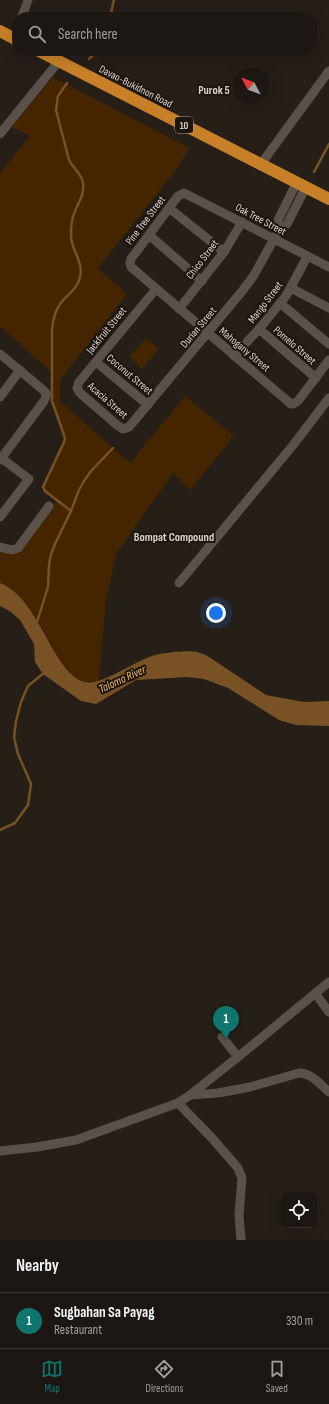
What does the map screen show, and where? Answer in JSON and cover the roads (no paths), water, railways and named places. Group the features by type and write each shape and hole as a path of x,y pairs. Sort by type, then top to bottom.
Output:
{"highway":[{"path":"0,31 12,36"},
{"name":"Davao-Bukidnon Road","path":"49,56 329,199"}],"street":[{"path":"24,12 28,0"},
{"path":"1,130 59,61"},
{"path":"261,164 329,71"},
{"name":"Durian Street","path":"123,429 130,427 208,334 254,275 279,230 287,224 301,185"},
{"name":"Pine Tree Street","path":"130,263 131,259 178,196 182,193"},
{"name":"Oak Tree Street","path":"182,193 186,193 329,267"},
{"path":"169,208 224,252"},
{"name":"Chico Street","path":"179,309 224,252 242,222"},
{"path":"149,235 202,280"},
{"name":"Mango Street","path":"234,356 259,330 280,304 291,288 307,256"},
{"name":"Mahogany Street","path":"130,263 131,268 289,402 293,404 298,401 316,378"},
{"path":"291,288 329,308"},
{"name":"Jackfruit Street","path":"77,388 79,382 156,289"},
{"path":"280,304 329,344"},
{"name":"Pomelo Street","path":"259,330 316,378"},
{"path":"0,354 47,394 46,398 0,458 29,479 0,517"},
{"path":"316,378 329,360"},
{"name":"Coconut Street","path":"96,362 148,405"},
{"path":"0,397 20,370"},
{"name":"Acacia Street","path":"77,388 80,393 117,426 123,429"},
{"path":"179,583 294,444 329,398"},
{"path":"0,548 12,550 18,548 49,506"},
{"path":"0,1150 37,1147 76,1140 178,1103 238,1057 329,982"},
{"path":"315,994 329,1012"},
{"path":"222,1037 238,1057"},
{"path":"190,1095 218,1093 250,1087 299,1073 307,1074 329,1092"},
{"path":"178,1103 212,1138 241,1173 242,1178 239,1215 241,1240"}],"water":[{"name":"Talomo River","path":"0,583 14,591 26,604 64,666 74,676 85,682 92,682 109,677 156,655 193,651 206,655 266,695 304,702 329,701 329,726 296,725 279,720 228,688 204,679 187,677 136,680 96,704 81,701 43,674 35,662 34,644 20,620 11,612 0,606"}],"waterway":[{"path":"111,12 114,0"},
{"path":"89,59 92,56"},
{"path":"67,83 58,96 56,110 69,160 81,177 83,183 83,192 73,216 71,230 73,246 79,261 81,272 77,285 58,307 53,322 52,401 65,438 43,487 45,491 71,511"},
{"path":"314,172 329,144"},
{"path":"37,622 48,587 49,565 55,544 84,481 91,471 113,448"},
{"path":"0,830 15,823 28,805 31,784 18,754 14,737 16,721 21,702 28,686 45,672"}],"place":[{"name":"Sugbahan Sa Payag","path":"226,1039"}],"district":[{"name":"Purok 5","path":"214,90"},
{"name":"Bompat Compound","path":"174,537"}]}
